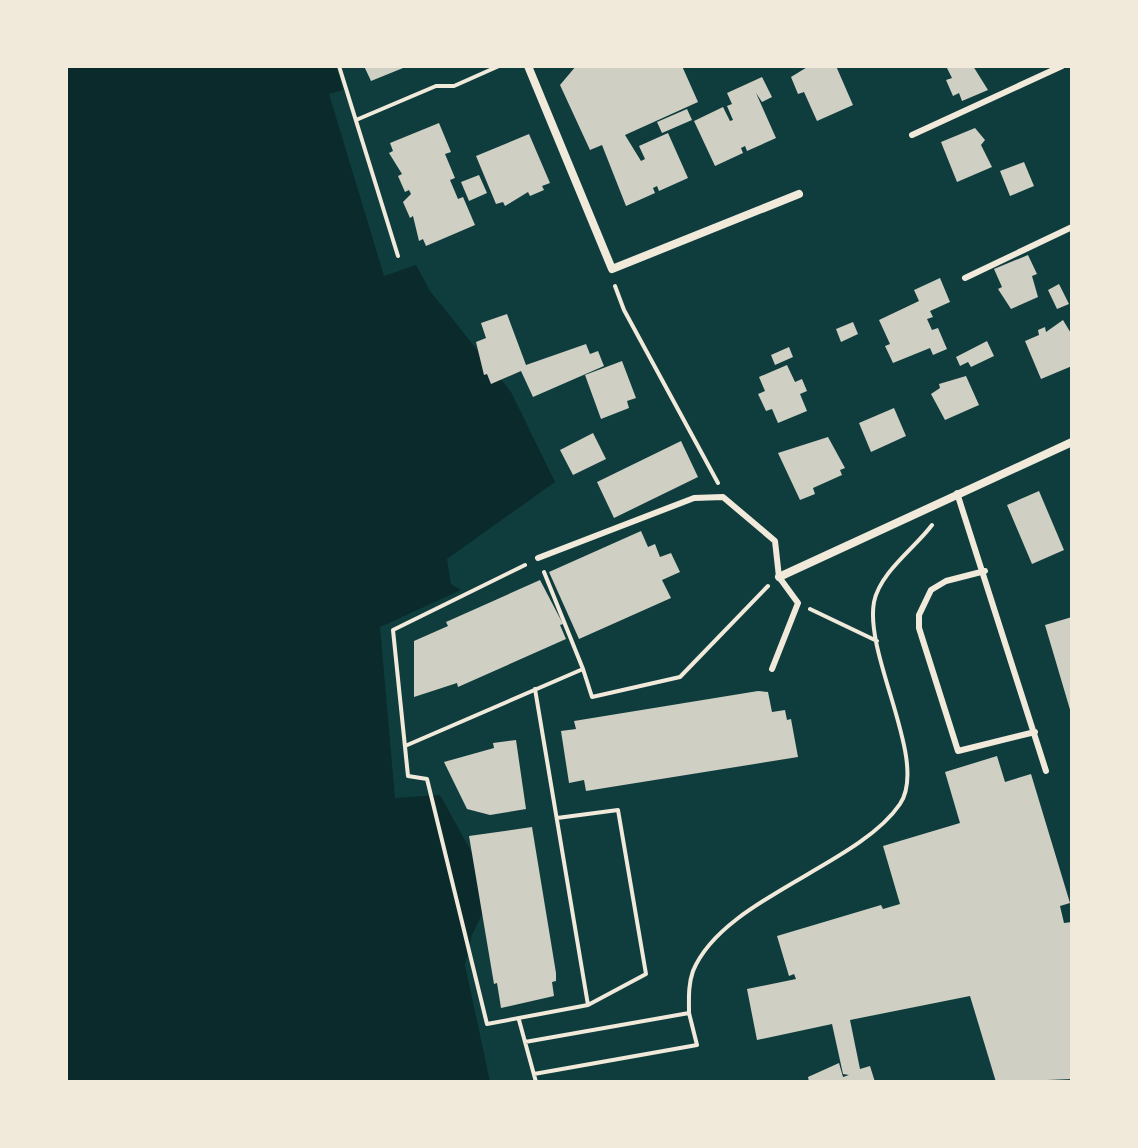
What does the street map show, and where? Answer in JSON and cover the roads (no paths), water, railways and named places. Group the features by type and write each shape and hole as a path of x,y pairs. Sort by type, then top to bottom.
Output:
{"street":[{"path":"528,66 612,269 799,194"},
{"path":"779,577 1072,442"}],"lane":[{"path":"912,135 1062,66"},
{"path":"965,278 1072,227"},
{"path":"957,493 985,571 1046,771"},
{"path":"538,558 694,498 723,497 775,541 779,577 798,603 772,669"},
{"path":"985,571 946,581 931,590 922,602 919,628 958,751 1035,732"}],"water":[{"path":"66,66 336,66 343,90 329,94 384,276 416,265 430,291 511,392 555,482 447,559 451,584 461,590 380,627 395,798 440,795 472,853 489,900 472,935 465,965 490,1082 66,1082"}]}
